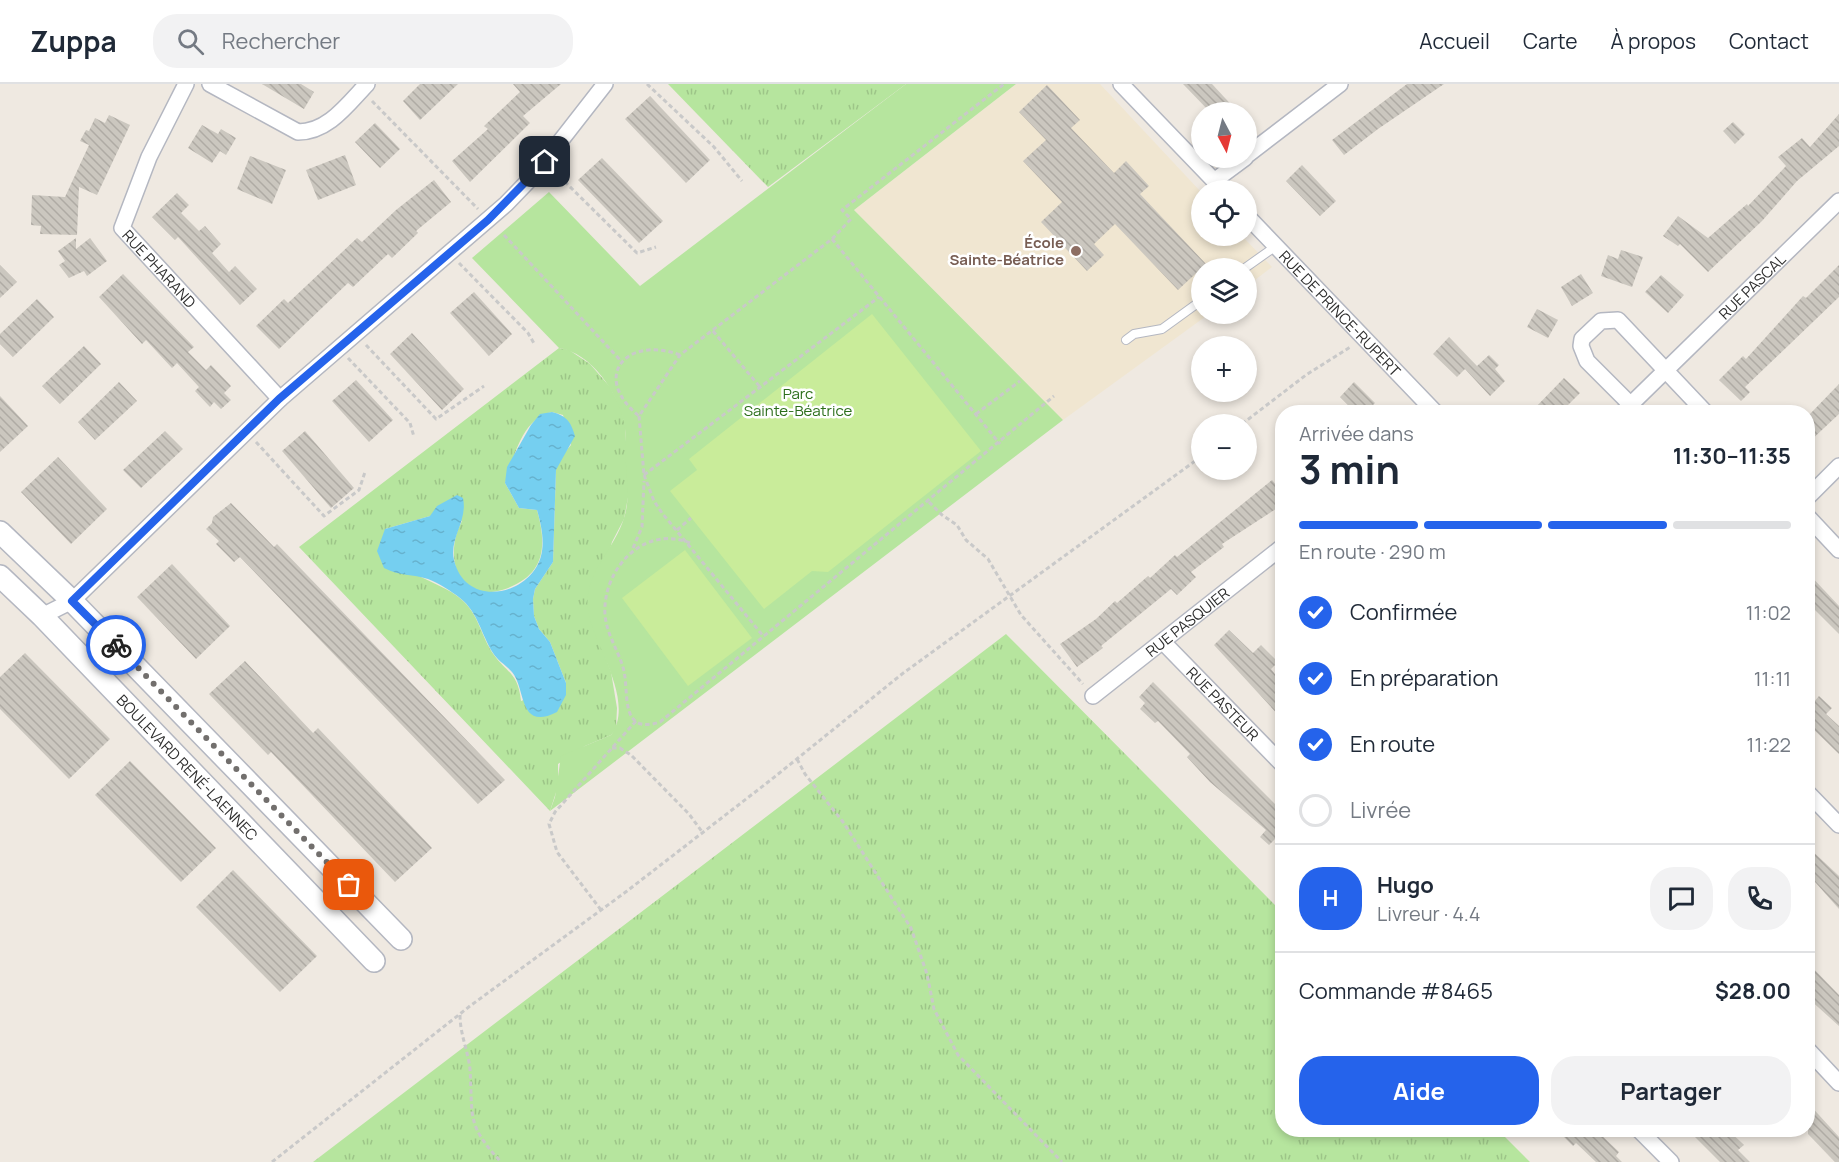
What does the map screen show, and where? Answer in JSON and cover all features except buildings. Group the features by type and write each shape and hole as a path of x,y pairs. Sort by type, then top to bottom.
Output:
{"street":[{"name":"RUE PHARAND","path":"186,84 149,158 122,228 279,399"},
{"path":"210,84 298,132 312,132 339,114 364,87"},
{"path":"42,616 72,601 279,399 506,204 545,162 605,84"},
{"path":"1121,84 1213,180"},
{"path":"1257,148 1340,84"},
{"path":"1225,180 1236,168"},
{"name":"RUE PASCAL","path":"1631,405 1839,201"},
{"name":"RUE DE PRINCE-RUPERT","path":"1257,226 1428,405"},
{"name":"RUE PASCAL","path":"1624,405 1587,361 1581,346 1587,332 1601,321 1618,320 1665,371"},
{"path":"1665,371 1698,405"},
{"path":"1815,490 1839,466"},
{"path":"1815,524 1839,550"},
{"path":"0,532 72,601 401,939"},
{"name":"RUE PASQUIER","path":"1093,696 1275,553"},
{"name":"BOULEVARD RENÉ-LAENNEC","path":"0,576 42,616 374,961"},
{"name":"RUE PASTEUR","path":"1163,642 1275,757"},
{"path":"1815,800 1839,825"},
{"path":"1815,1057 1839,1083"},
{"path":"1646,1137 1671,1162"}],"lane":[{"path":"1257,259 1276,246"},
{"path":"1126,340 1134,334 1162,329 1191,308"}],"path":[{"path":"647,84 714,147 742,181"},
{"path":"1004,84 842,210 851,219 832,239 681,355 639,416 644,474 642,527 632,550 611,581 605,614 609,637 624,671 629,712 636,721 644,724 660,722 1000,444 1054,396"},
{"path":"364,87 478,208"},
{"path":"545,162 637,253 656,247"},
{"path":"504,236 622,362"},
{"path":"832,239 1000,444"},
{"path":"449,253 528,333 535,345"},
{"path":"644,474 879,297"},
{"path":"713,330 760,387"},
{"path":"355,334 436,419 484,386"},
{"path":"1255,414 1306,375 1363,338"},
{"path":"339,348 410,423 414,437"},
{"path":"639,416 629,408 617,387 616,374 622,362 633,353 650,348 681,355"},
{"path":"975,414 1020,381"},
{"path":"246,432 324,516 359,490 366,472"},
{"path":"272,1162 460,1015 703,833 902,674 1191,464"},
{"path":"644,474 654,501 764,637"},
{"path":"929,502 957,525 966,540 988,559 1021,615 1038,631 1093,696"},
{"path":"677,530 691,518"},
{"path":"632,550 642,544 669,539 690,543"},
{"path":"601,910 557,852 549,824 555,812 636,721"},
{"path":"612,748 620,748 630,755 688,814 703,833"},
{"path":"797,759 805,774 843,822 911,928 927,974 934,1009 958,1055 1062,1162"},
{"path":"460,1015 460,1029 470,1069 471,1116 483,1142 501,1162"}],"shaded area":[{"name":"École Sainte-Béatrice","path":"1016,84 1100,84 1191,181 1191,246 1252,246 1272,267 1257,278 1257,258 1191,258 1191,324 1195,324 1063,420 854,210"}],"green space":[{"path":"668,84 906,84 768,187"},
{"name":"Parc Sainte-Béatrice","path":"906,84 1016,84 854,210 1063,420 550,811 555,797 561,756 611,735 617,721 619,706 616,689 591,624 588,597 595,573 620,529 626,511 628,491 625,428 616,399 592,366 571,351 559,348 472,258 549,192 640,286"},
{"path":"872,314 981,451 828,572 812,571 764,609 670,491 697,470 689,459"},
{"path":"559,348 569,350 590,364 610,387 621,408 625,425 629,492 624,519 612,542 591,619 611,672 617,708 616,729 611,735 585,746 558,764 558,786 550,811 299,547","holes":["552,412 563,415 571,445 559,459 556,470 553,562 535,589 533,599 534,616 539,629 550,642 566,683 521,701 515,679 494,655 467,605 452,592 417,574 385,529 430,516 462,521 455,539 454,559 460,578 466,585 475,591 485,593 502,590 527,578 539,560 542,549 537,510 519,508 505,483 526,430 542,416"]},
{"path":"685,550 752,638 688,686 622,598"},
{"path":"1006,634 1275,905 1275,1137 1505,1137 1530,1162 313,1162"}],"water":[{"path":"552,412 568,420 575,436 556,470 553,562 535,589 533,599 534,616 539,629 550,642 566,683 566,695 557,712 544,717 535,716 529,712 512,672 493,653 471,610 460,598 422,577 384,568 377,551 385,529 430,516 437,506 457,495 463,498 464,506 453,552 461,576 471,586 484,591 512,588 525,580 535,569 541,556 543,544 541,527 537,510 519,508 505,483 507,467 531,425 540,414"}],"way so far":[{"path":"116,645 349,885"}],"place":[{"name":"École Sainte-Béatrice","path":"1076,251"}],"route":[{"path":"116,645 72,601 279,399 506,204 545,162"}]}
